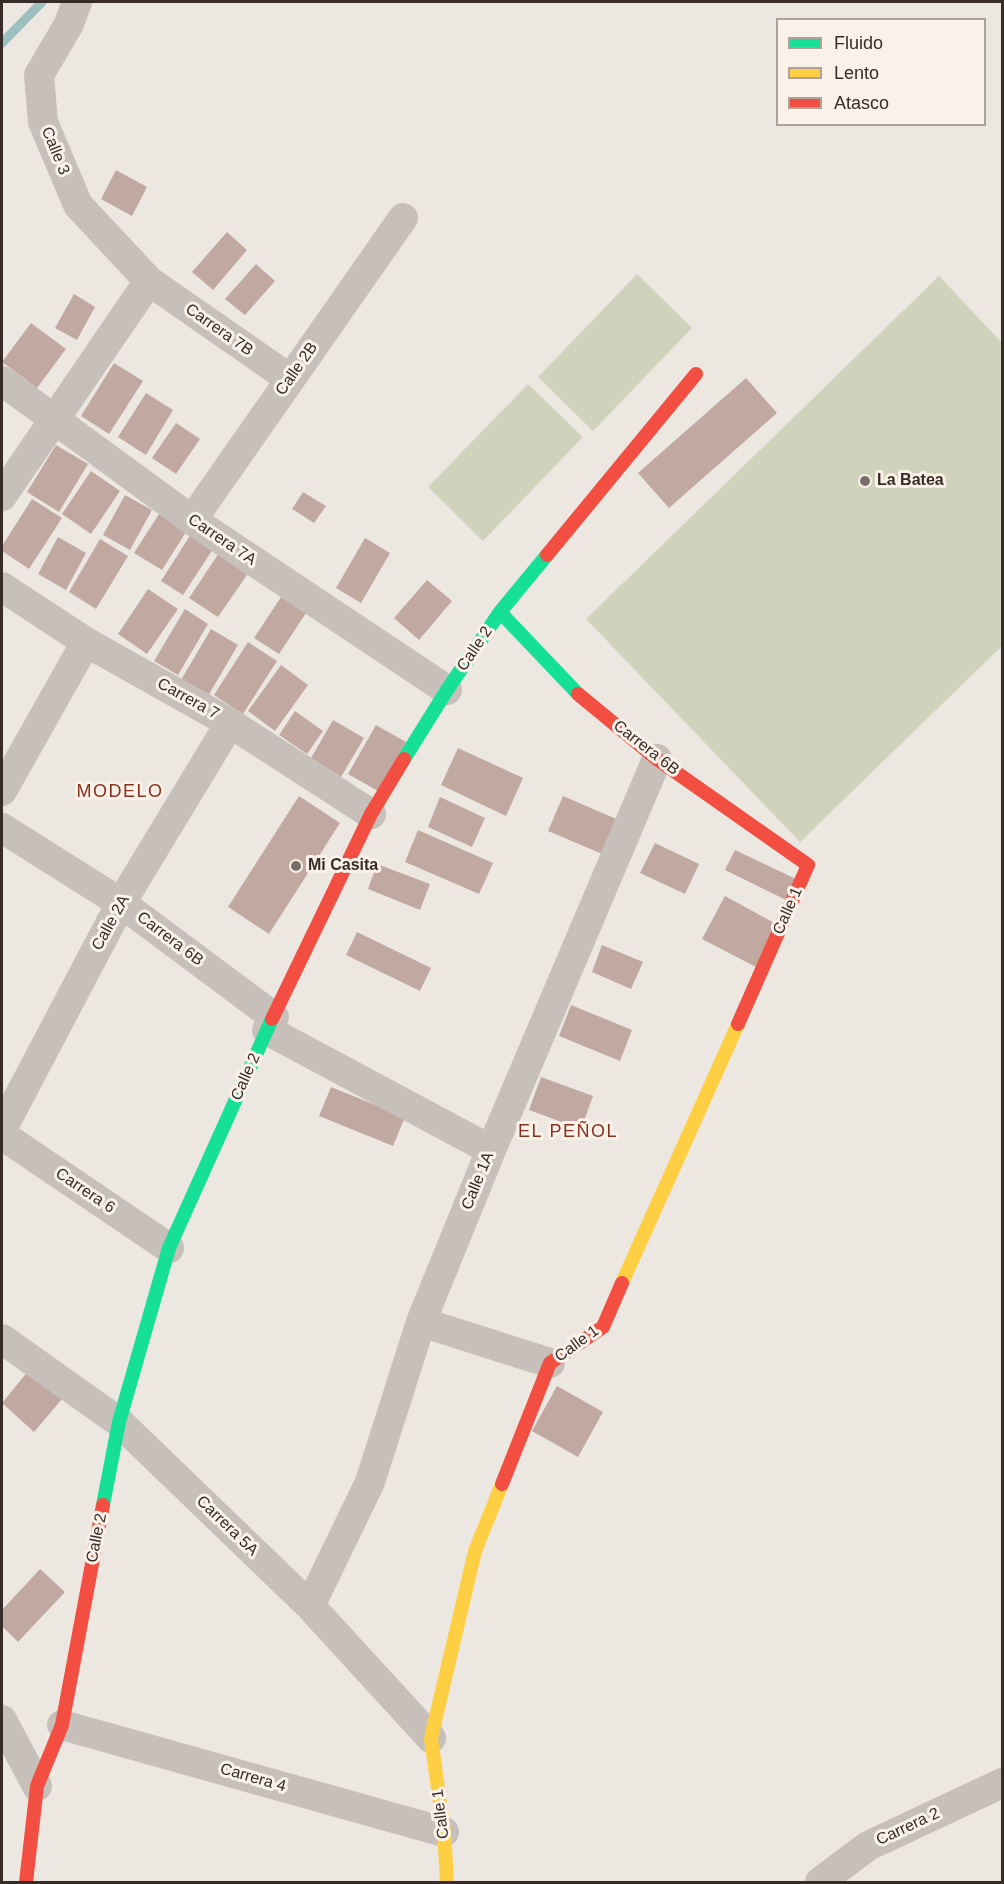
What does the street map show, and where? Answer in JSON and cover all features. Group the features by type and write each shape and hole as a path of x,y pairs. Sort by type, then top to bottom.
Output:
{"street":[{"name":"Calle 3","path":"77,2 69,24 39,75 43,122 78,205 148,281"},
{"name":"Calle 2B","path":"192,520 403,218"},
{"name":"Carrera 7B","path":"148,281 290,380"},
{"path":"2,496 148,281"},
{"name":"Calle 2","path":"26,1882 38,1786 62,1725 119,1422 169,1248 271,1023 371,814 447,690 500,612 696,374"},
{"name":"Carrera 7A","path":"2,381 192,520 447,690"},
{"name":"Carrera 7","path":"2,587 86,642 230,723 371,814"},
{"name":"Carrera 6B","path":"500,612 572,688 657,759 808,865"},
{"path":"2,791 86,642"},
{"name":"Calle 2A","path":"2,1129 121,903 230,723"},
{"name":"Calle 1A","path":"310,1606 370,1482 421,1322 491,1150 657,759"},
{"name":"Carrera 6B","path":"2,828 121,903 271,1023 491,1150"},
{"name":"Calle 1","path":"447,1882 444,1832 431,1738 475,1551 550,1363 603,1327 808,865"},
{"name":"Carrera 6","path":"2,1135 169,1248"},
{"path":"421,1322 550,1363"},
{"name":"Carrera 5A","path":"2,1339 119,1422 310,1606 431,1738"},
{"path":"2,1720 38,1786"},
{"name":"Carrera 4","path":"62,1725 444,1832"},
{"name":"Carrera 2","path":"820,1882 868,1846 1002,1784"}],"green space":[{"path":"637,274 692,328 593,431 538,377"},
{"name":"La Batea","path":"939,276 1002,343 1002,646 800,842 586,619"},
{"path":"528,384 583,437 483,541 428,487"}],"building":[{"path":"116,170 147,187 132,216 101,199"},
{"path":"227,232 247,250 213,290 192,272"},
{"path":"256,264 275,281 245,315 225,299"},
{"path":"74,294 95,307 77,340 55,328"},
{"path":"31,323 66,349 37,388 2,362"},
{"path":"114,363 143,381 109,434 81,416"},
{"path":"746,378 777,413 669,508 638,473"},
{"path":"146,393 173,410 146,455 118,437"},
{"path":"176,423 200,439 176,474 152,458"},
{"path":"56,445 88,464 59,512 27,492"},
{"path":"91,471 120,491 91,534 62,514"},
{"path":"303,492 326,506 314,523 292,509"},
{"path":"125,495 152,510 130,550 103,535"},
{"path":"32,499 62,518 29,569 2,551 2,546"},
{"path":"159,514 186,532 162,570 134,553"},
{"path":"191,534 213,549 183,595 161,581"},
{"path":"58,537 86,553 66,590 38,574"},
{"path":"365,538 390,553 361,603 336,588"},
{"path":"100,539 128,556 96,609 69,592"},
{"path":"219,553 249,572 218,617 189,598"},
{"path":"427,580 452,601 419,640 394,618"},
{"path":"148,589 178,609 147,654 118,634"},
{"path":"281,597 306,613 279,654 254,638"},
{"path":"185,609 208,624 178,675 154,661"},
{"path":"211,629 238,645 208,696 181,680"},
{"path":"248,642 277,661 243,714 214,695"},
{"path":"281,665 308,685 275,731 248,711"},
{"path":"295,711 323,731 307,754 279,735"},
{"path":"333,720 364,738 341,777 311,758"},
{"path":"376,725 406,742 378,791 348,774"},
{"path":"458,748 523,778 506,816 441,785"},
{"path":"299,796 340,823 269,934 228,907"},
{"path":"563,796 621,821 607,856 548,831"},
{"path":"440,797 485,818 472,847 428,827"},
{"path":"418,830 493,863 479,894 405,862"},
{"path":"655,843 699,864 685,894 640,873"},
{"path":"735,850 796,879 786,900 725,870"},
{"path":"377,864 430,884 420,910 368,889"},
{"path":"725,896 778,925 756,967 702,939"},
{"path":"357,932 431,968 420,991 346,955"},
{"path":"602,945 643,962 631,989 592,972"},
{"path":"571,1005 632,1030 620,1061 559,1036"},
{"path":"541,1077 593,1096 581,1129 529,1110"},
{"path":"331,1087 405,1117 393,1146 319,1116"},
{"path":"29,1370 62,1399 34,1432 2,1403"},
{"path":"557,1386 603,1412 578,1457 532,1431"},
{"path":"40,1569 65,1592 18,1642 2,1626 2,1610"}],"waterway":[{"path":"2,43 42,2"}],"traffic: fast":[{"path":"404,759 500,612 547,555"},
{"path":"500,612 578,694"},
{"path":"103,1505 119,1422 169,1248 272,1019"}],"traffic: slow":[{"path":"622,1283 738,1024"},
{"path":"447,1882 444,1832 431,1738 475,1551 502,1484"}],"traffic: jam":[{"path":"547,555 696,374"},
{"path":"578,694 657,759 808,865 738,1024"},
{"path":"272,1019 371,814 404,759"},
{"path":"502,1484 550,1363 603,1327 622,1283"},
{"path":"26,1882 37,1786 62,1725 103,1505"}],"place":[{"name":"La Batea","path":"865,481"},
{"name":"Mi Casita","path":"296,866"}],"district":[{"name":"MODELO","path":"120,792"},
{"name":"EL PEÑOL","path":"568,1132"}]}
